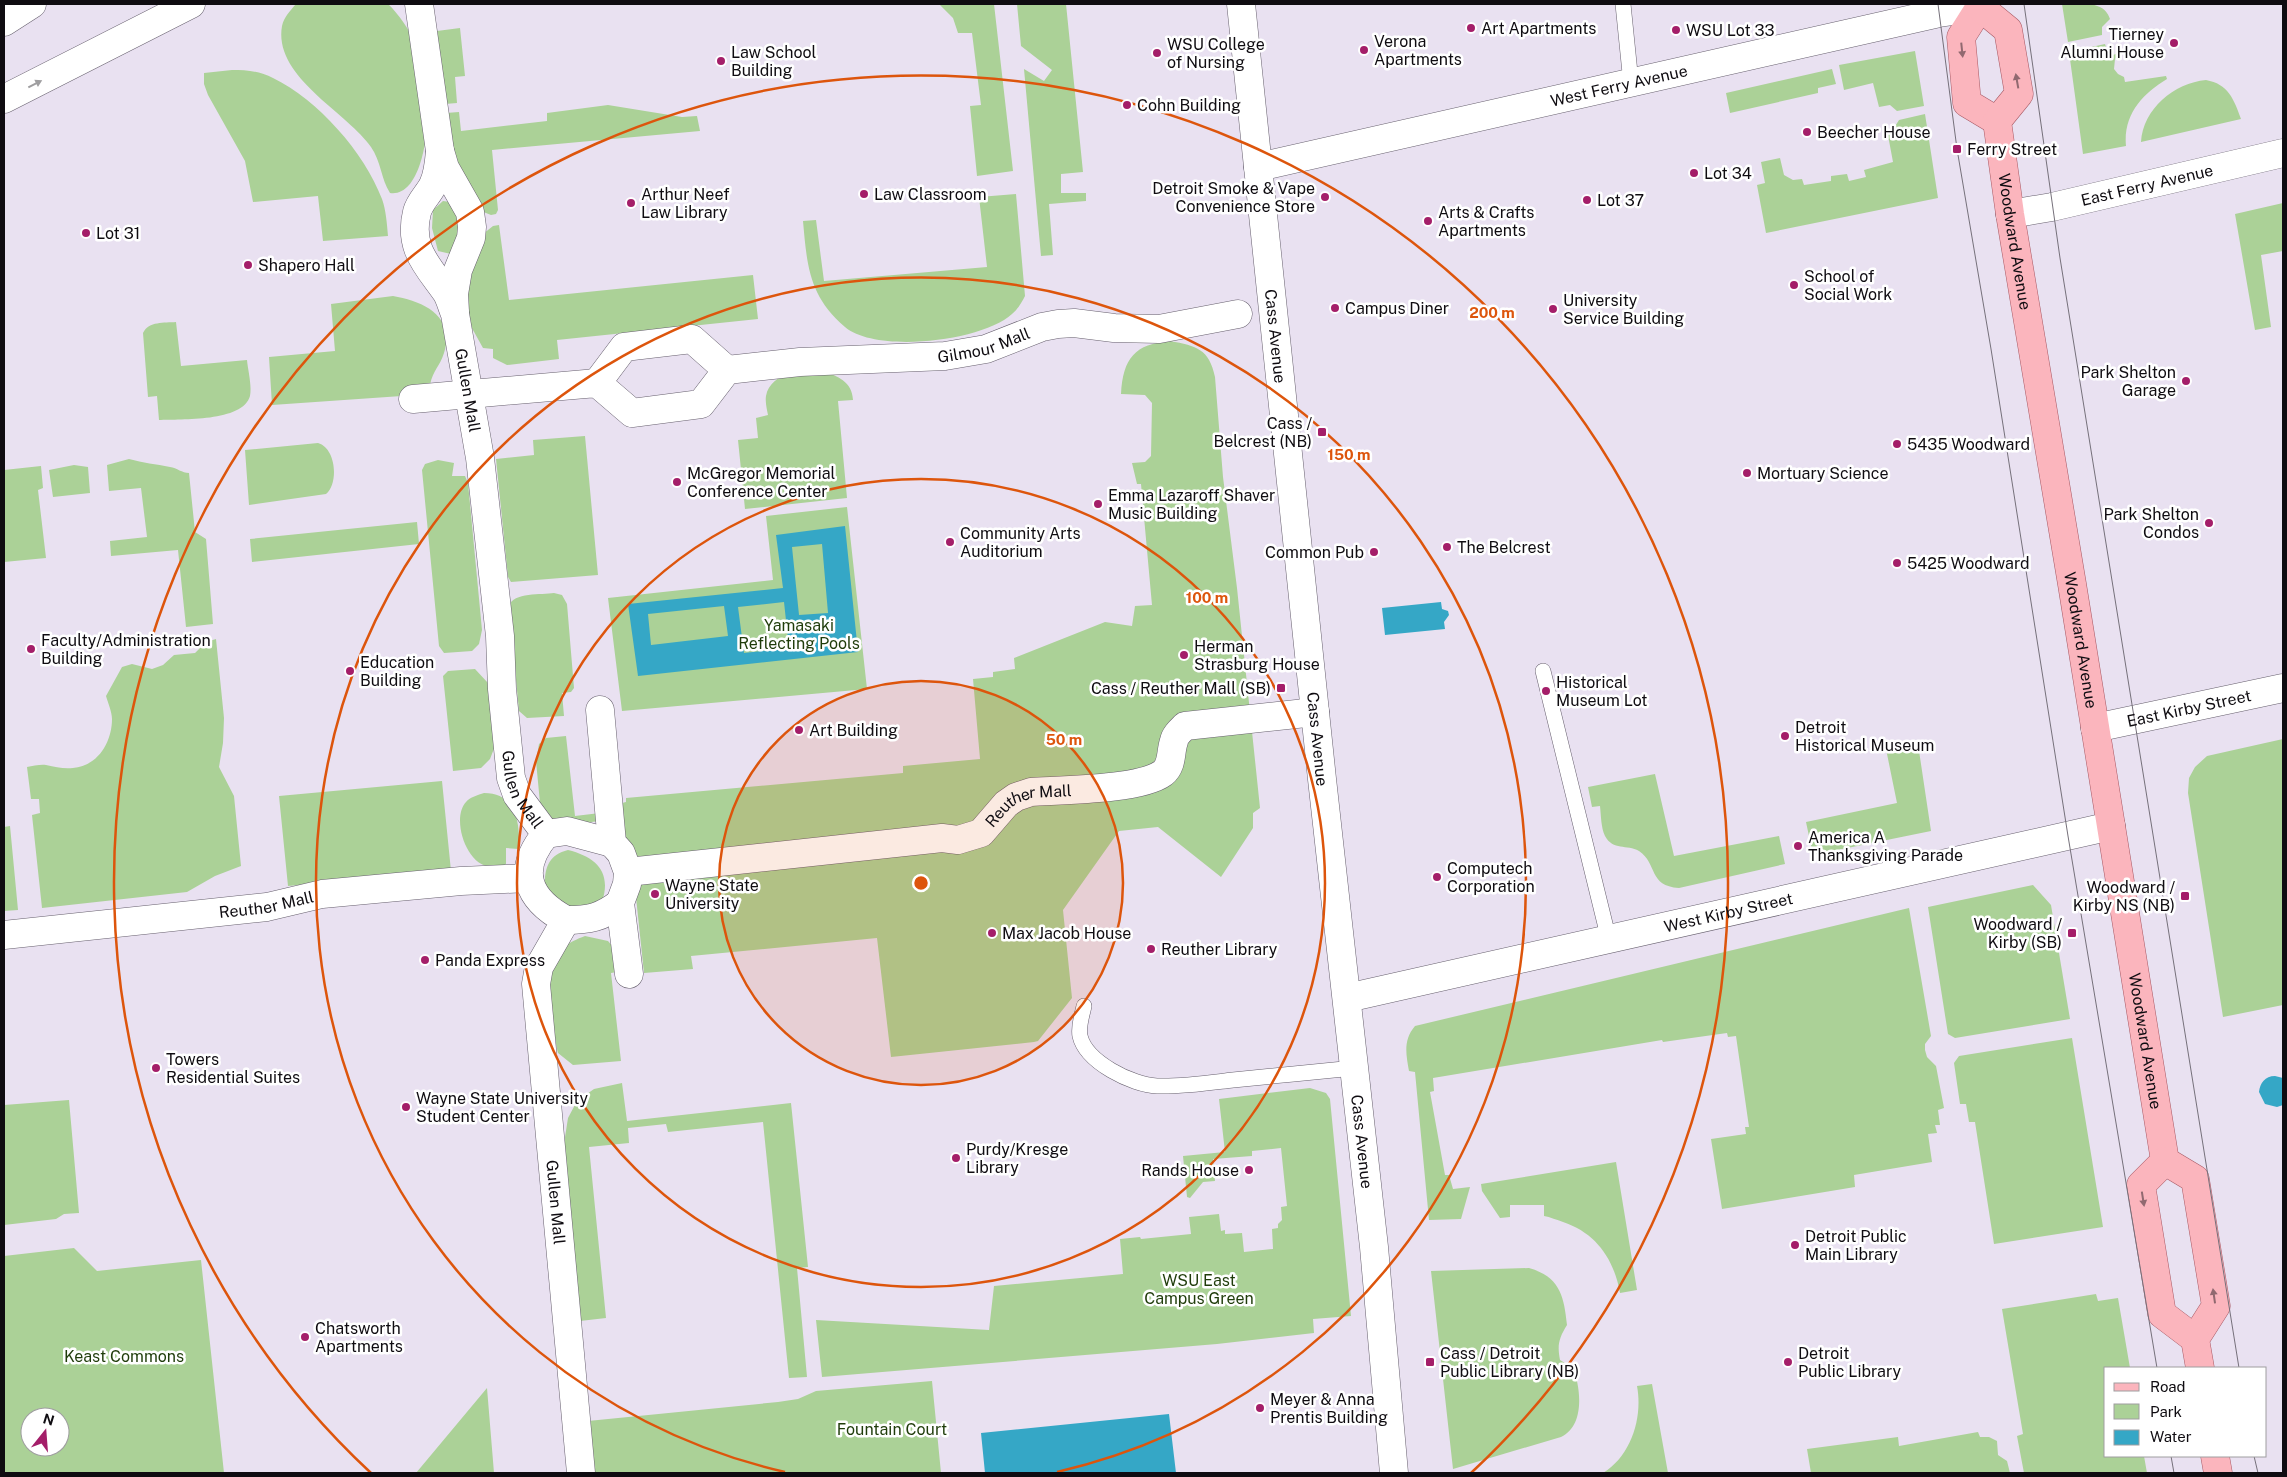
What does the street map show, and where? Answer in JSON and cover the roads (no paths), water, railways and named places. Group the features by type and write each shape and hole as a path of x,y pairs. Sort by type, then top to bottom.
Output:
{"main road":[{"path":"1980,5 2008,30 2019,94 1997,122 1967,103 1960,37 1980,5"},
{"name":"Woodward Avenue","path":"1997,122 2010,214 2165,1161"},
{"path":"2195,1339 2162,1314 2141,1185 2165,1161 2195,1179 2206,1244 2216,1306 2195,1339 2200,1367"},
{"path":"2215,1457 2218,1473"}],"street":[{"path":"4,22 32,4"},
{"path":"65,69 156,4"},
{"path":"4,99 191,4"},
{"name":"Gullen Mall","path":"419,4 440,151 445,168 470,212 472,227 470,238 458,270 454,294 454,314"},
{"name":"Cass Avenue","path":"1241,4 1315,712 1381,1311 1394,1473"},
{"name":"West Ferry Avenue","path":"1258,167 1980,5"},
{"name":"Gullen Mall","path":"440,151 437,173 432,186 422,200 414,231 415,244 421,257 447,294 454,314 469,394 480,458 495,590 511,778 517,795 546,834 530,858 529,878"},
{"name":"East Ferry Avenue","path":"2010,214 2060,205 2283,153"},
{"name":"Gilmour Mall","path":"727,370 800,362 946,356 986,349 1042,327 1058,324 1074,323 1114,328 1159,329 1238,314"},
{"path":"413,400 597,383 632,413 701,404 727,370 692,339 624,347 597,383"},
{"name":"East Kirby Street","path":"2095,728 2283,688"},
{"path":"600,710 612,843"},
{"name":"Reuther Mall","path":"628,872 942,838 958,840 981,833 1006,804 1016,797 1031,792 1135,784 1164,772 1170,763 1174,740 1185,726 1315,712"},
{"name":"West Kirby Street","path":"1347,998 2111,826"},
{"path":"546,834 567,831 591,835 612,843 621,853 628,872 627,884 620,903 629,974"},
{"path":"529,878 536,895 546,909 566,920 584,920 607,914 620,903"},
{"name":"Reuther Mall","path":"4,936 266,907 322,894 461,881 529,878"},
{"name":"Gullen Mall","path":"566,920 539,967 536,984 581,1473"}],"lane":[{"path":"1623,4 1631,83"},
{"path":"1543,671 1609,940"},
{"path":"1084,1006 1079,1034 1082,1042 1101,1063 1134,1082 1156,1086 1187,1085 1354,1068"}],"water":[{"name":"Yamasaki Reflecting Pools","path":"845,526 858,652 638,676 628,604 783,588 776,535","holes":["822,544 828,613 799,615 792,547","784,602 789,648 744,653 738,607","724,606 728,636 651,645 648,614"]},
{"path":"1441,602 1442,609 1448,611 1449,615 1444,622 1445,629 1385,635 1382,608"},
{"path":"2268,1077 2283,1078 2283,1105 2277,1107 2265,1104 2259,1092"},
{"path":"1169,1414 1176,1473 985,1473 981,1433"}],"tram line":[{"path":"1938,4 1957,149 1991,349 2068,836 2157,1367"},
{"path":"2024,4 2060,258 2239,1367"},
{"path":"2171,1457 2174,1473"},
{"path":"2254,1457 2258,1473"}],"place":[{"name":"Art Apartments","path":"1471,28"},
{"name":"WSU Lot 33","path":"1676,30"},
{"name":"Tierney Alumni House","path":"2174,43"},
{"name":"Verona Apartments","path":"1364,50"},
{"name":"WSU College of Nursing","path":"1157,53"},
{"name":"Law School Building","path":"721,61"},
{"name":"Cohn Building","path":"1127,105"},
{"name":"Beecher House","path":"1807,132"},
{"name":"Ferry Street","path":"1957,149"},
{"name":"Lot 34","path":"1694,173"},
{"name":"Law Classroom","path":"864,194"},
{"name":"Detroit Smoke & Vape Convenience Store","path":"1325,197"},
{"name":"Lot 37","path":"1587,200"},
{"name":"Arthur Neef Law Library","path":"631,203"},
{"name":"Arts & Crafts Apartments","path":"1428,221"},
{"name":"Lot 31","path":"86,233"},
{"name":"Shapero Hall","path":"248,265"},
{"name":"School of Social Work","path":"1794,285"},
{"name":"Campus Diner","path":"1335,308"},
{"name":"University Service Building","path":"1553,309"},
{"name":"Park Shelton Garage","path":"2186,381"},
{"name":"Cass / Belcrest (NB)","path":"1322,432"},
{"name":"5435 Woodward","path":"1897,444"},
{"name":"Mortuary Science","path":"1747,473"},
{"name":"McGregor Memorial Conference Center","path":"677,482"},
{"name":"Emma Lazaroff Shaver Music Building","path":"1098,504"},
{"name":"Park Shelton Condos","path":"2209,523"},
{"name":"Community Arts Auditorium","path":"950,542"},
{"name":"The Belcrest","path":"1447,547"},
{"name":"Common Pub","path":"1374,552"},
{"name":"5425 Woodward","path":"1897,563"},
{"name":"Faculty/Administration Building","path":"31,649"},
{"name":"Herman Strasburg House","path":"1184,655"},
{"name":"Education Building","path":"350,671"},
{"name":"Cass / Reuther Mall (SB)","path":"1281,688"},
{"name":"Historical Museum Lot","path":"1546,691"},
{"name":"Art Building","path":"799,730"},
{"name":"Detroit Historical Museum","path":"1785,736"},
{"name":"America A Thanksgiving Parade","path":"1798,846"},
{"name":"Computech Corporation","path":"1437,877"},
{"name":"Wayne State University","path":"655,894"},
{"name":"Woodward / Kirby NS (NB)","path":"2185,896"},
{"name":"Max Jacob House","path":"992,933"},
{"name":"Woodward / Kirby (SB)","path":"2072,933"},
{"name":"Reuther Library","path":"1151,949"},
{"name":"Panda Express","path":"425,960"},
{"name":"Towers Residential Suites","path":"156,1068"},
{"name":"Wayne State University Student Center","path":"406,1107"},
{"name":"Purdy/Kresge Library","path":"956,1158"},
{"name":"Rands House","path":"1249,1170"},
{"name":"Detroit Public Main Library","path":"1795,1245"},
{"name":"Chatsworth Apartments","path":"305,1337"},
{"name":"Cass / Detroit Public Library (NB)","path":"1430,1362"},
{"name":"Detroit Public Library","path":"1788,1362"},
{"name":"Meyer & Anna Prentis Building","path":"1260,1408"}],"park label":[{"name":"WSU East Campus Green","path":"1199,1289"},
{"name":"Keast Commons","path":"124,1356"},
{"name":"Fountain Court","path":"892,1429"}]}
